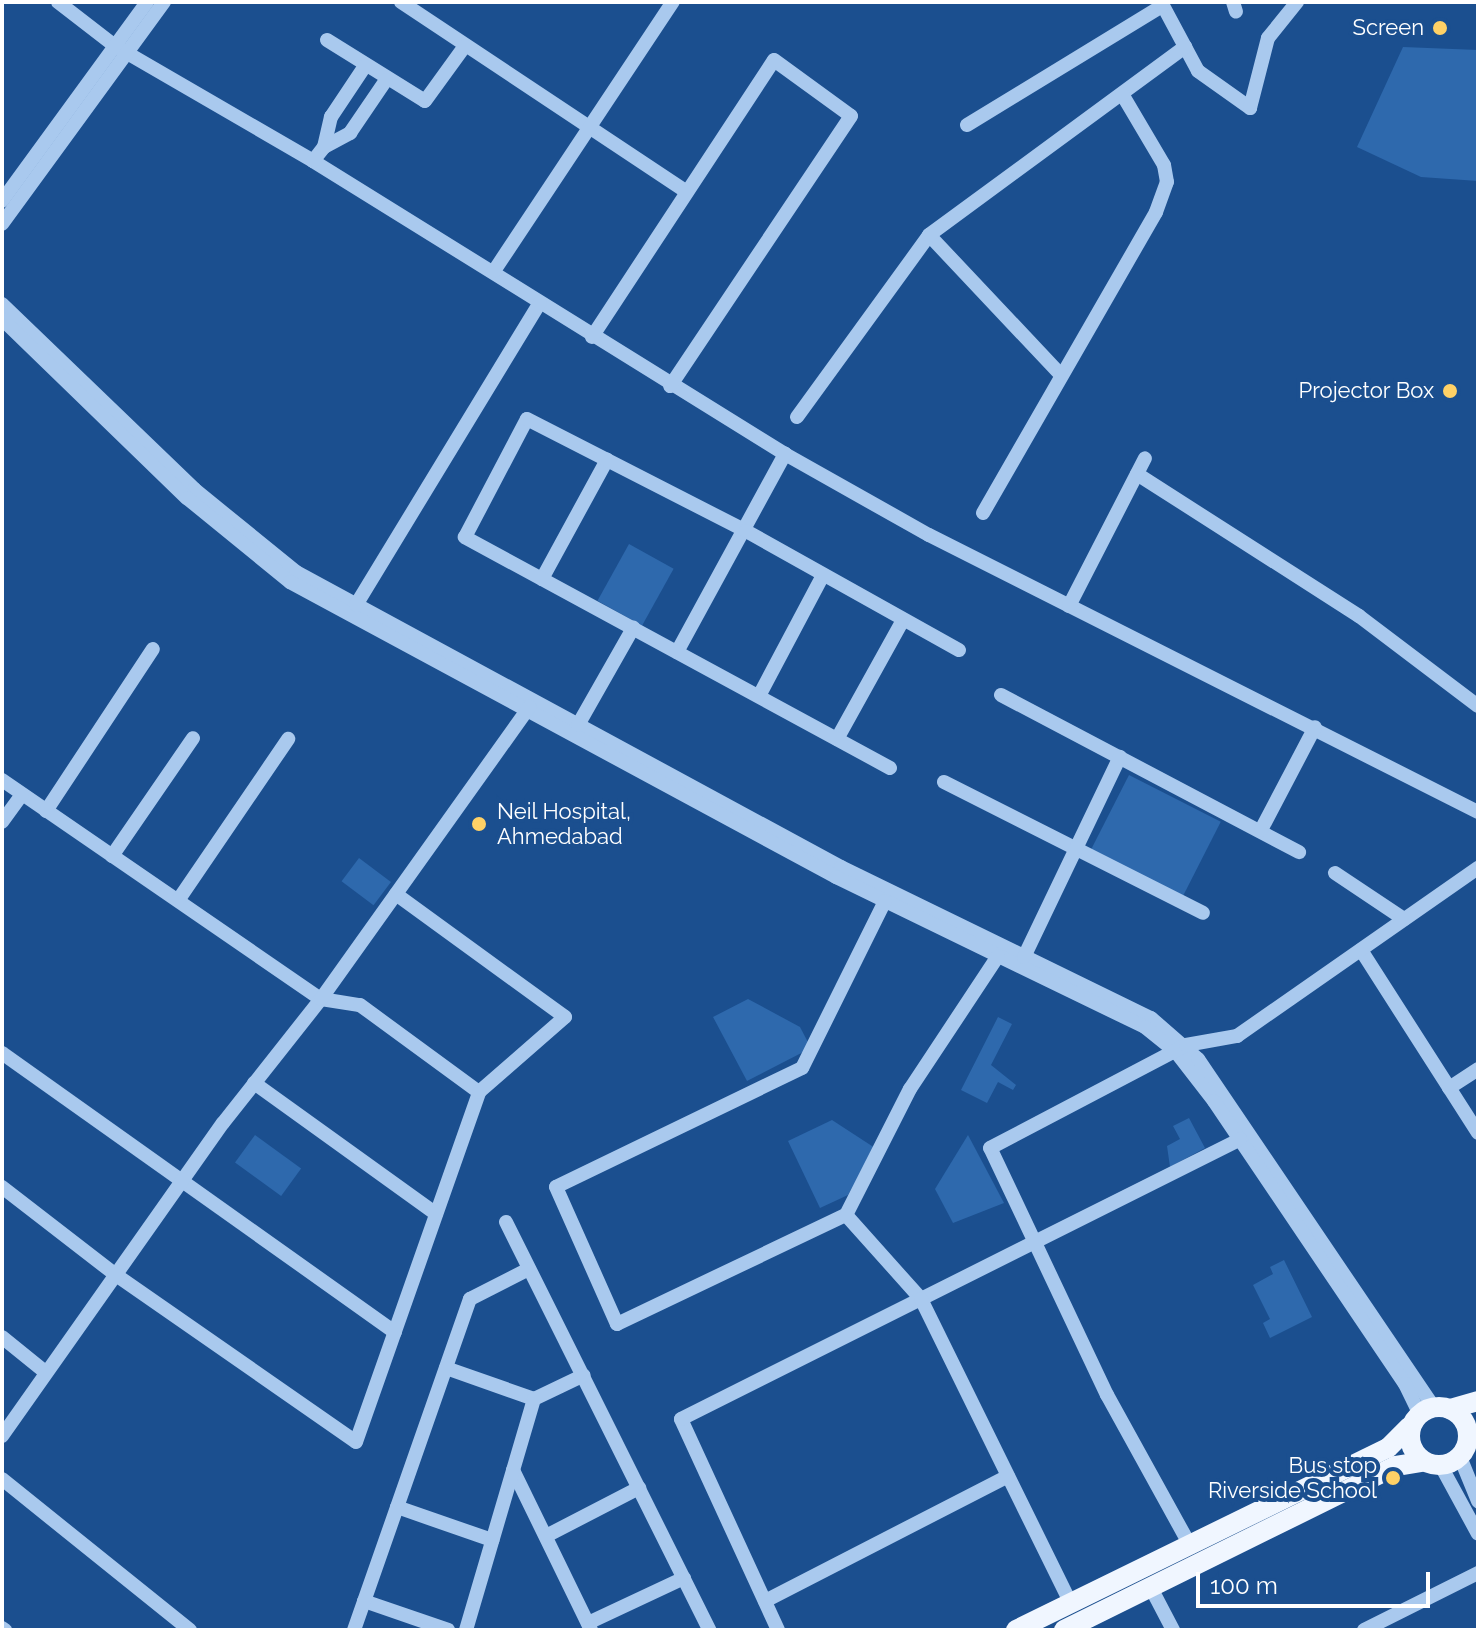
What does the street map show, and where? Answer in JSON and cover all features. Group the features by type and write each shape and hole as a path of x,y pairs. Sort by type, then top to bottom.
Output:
{"main road":[{"path":"1016,1630 1388,1448 1428,1414 1478,1401"},
{"path":"1428,1414 1410,1446 1454,1452"},
{"path":"1428,1414 1466,1421 1454,1452"},
{"path":"1064,1630 1396,1466 1454,1452"},
{"path":"1074,1600 1088,1618"}],"street":[{"path":"58,2 121,49 313,161 414,227 494,271 592,337 785,454 1069,606 1315,727 1478,812"},
{"path":"2,224 121,49 147,2"},
{"path":"2,201 121,49 164,2"},
{"path":"401,2 587,129 687,192"},
{"path":"494,271 673,2"},
{"path":"967,125 1162,4 1198,71 1250,108 1268,38 1297,2"},
{"path":"327,40 386,80 425,101 465,46"},
{"path":"797,417 929,235 1185,47"},
{"path":"592,337 774,60 851,116 670,386"},
{"path":"324,147 331,117 365,66"},
{"path":"313,161 324,147 350,133 386,80"},
{"path":"983,513 1059,373 1156,212 1167,182 1164,165 1122,94"},
{"path":"929,235 1059,373"},
{"path":"356,605 540,302"},
{"path":"2,304 194,489 296,572 841,867 1151,1018 1181,1048 1396,1371 1428,1414"},
{"path":"2,319 187,498 290,582 525,713 885,901 1145,1027 1181,1048"},
{"path":"890,768 465,537 527,419 746,531 959,650"},
{"path":"677,652 746,531 785,454"},
{"path":"1069,606 1145,458"},
{"path":"542,579 607,460"},
{"path":"1137,474 1359,616 1478,706"},
{"path":"759,696 823,575"},
{"path":"837,739 903,620"},
{"path":"578,725 633,628"},
{"path":"46,811 153,649"},
{"path":"1001,695 1299,852"},
{"path":"2,1436 44,1371 254,1083 321,999 534,700"},
{"path":"1261,830 1315,727"},
{"path":"112,856 193,738"},
{"path":"179,899 288,739"},
{"path":"1024,957 1120,757"},
{"path":"2,780 321,999 360,1005 479,1092"},
{"path":"944,782 1203,913"},
{"path":"2,822 22,794"},
{"path":"1191,1547 1107,1395 990,1148 1181,1048 1237,1036 1478,868"},
{"path":"1335,873 1404,919"},
{"path":"2,1187 116,1275 356,1442 479,1092 565,1017 396,894"},
{"path":"885,901 802,1068 556,1187 617,1324 846,1215 910,1089 998,956"},
{"path":"1361,950 1478,1133"},
{"path":"2,1053 395,1332"},
{"path":"1449,1088 1478,1069"},
{"path":"254,1083 436,1214"},
{"path":"778,1630 681,1419 1240,1139"},
{"path":"846,1215 921,1299 1008,1476 1074,1600"},
{"path":"506,1222 709,1630"},
{"path":"354,1630 470,1299 529,1269"},
{"path":"2,1337 44,1371"},
{"path":"446,1368 534,1399 584,1375"},
{"path":"466,1630 534,1399"},
{"path":"1454,1452 1478,1501"},
{"path":"1454,1452 1478,1534"},
{"path":"513,1470 589,1626 684,1578"},
{"path":"765,1601 1008,1476"},
{"path":"2,1479 190,1630"},
{"path":"546,1536 639,1488"},
{"path":"397,1507 492,1540"},
{"path":"1364,1630 1478,1573"},
{"path":"1150,1586 1173,1630"},
{"path":"364,1601 448,1630"}],"shaded area":[{"path":"1403,47 1478,50 1478,181 1421,177 1357,147"},
{"path":"629,544 674,569 642,626 597,601"},
{"path":"1129,775 1221,822 1181,900 1089,853"},
{"path":"359,858 391,882 373,905 342,881"},
{"path":"748,999 800,1027 811,1048 747,1081 713,1017"},
{"path":"998,1017 1012,1024 991,1065 1016,1085 1013,1090 998,1082 987,1103 961,1090"},
{"path":"1189,1118 1205,1148 1170,1167 1167,1146 1180,1139 1173,1126"},
{"path":"832,1120 875,1148 848,1195 820,1208 788,1141"},
{"path":"255,1135 301,1169 281,1196 235,1163"},
{"path":"968,1135 1004,1203 953,1223 935,1189"},
{"path":"1284,1260 1312,1317 1270,1338 1263,1323 1270,1319 1253,1285 1273,1274 1270,1267"}],"place":[{"name":"Screen","path":"1440,28"},
{"name":"Projector Box","path":"1450,391"},
{"name":"Neil Hospital, Ahmedabad","path":"479,824"},
{"name":"Bus stop Riverside School","path":"1393,1478"}]}
